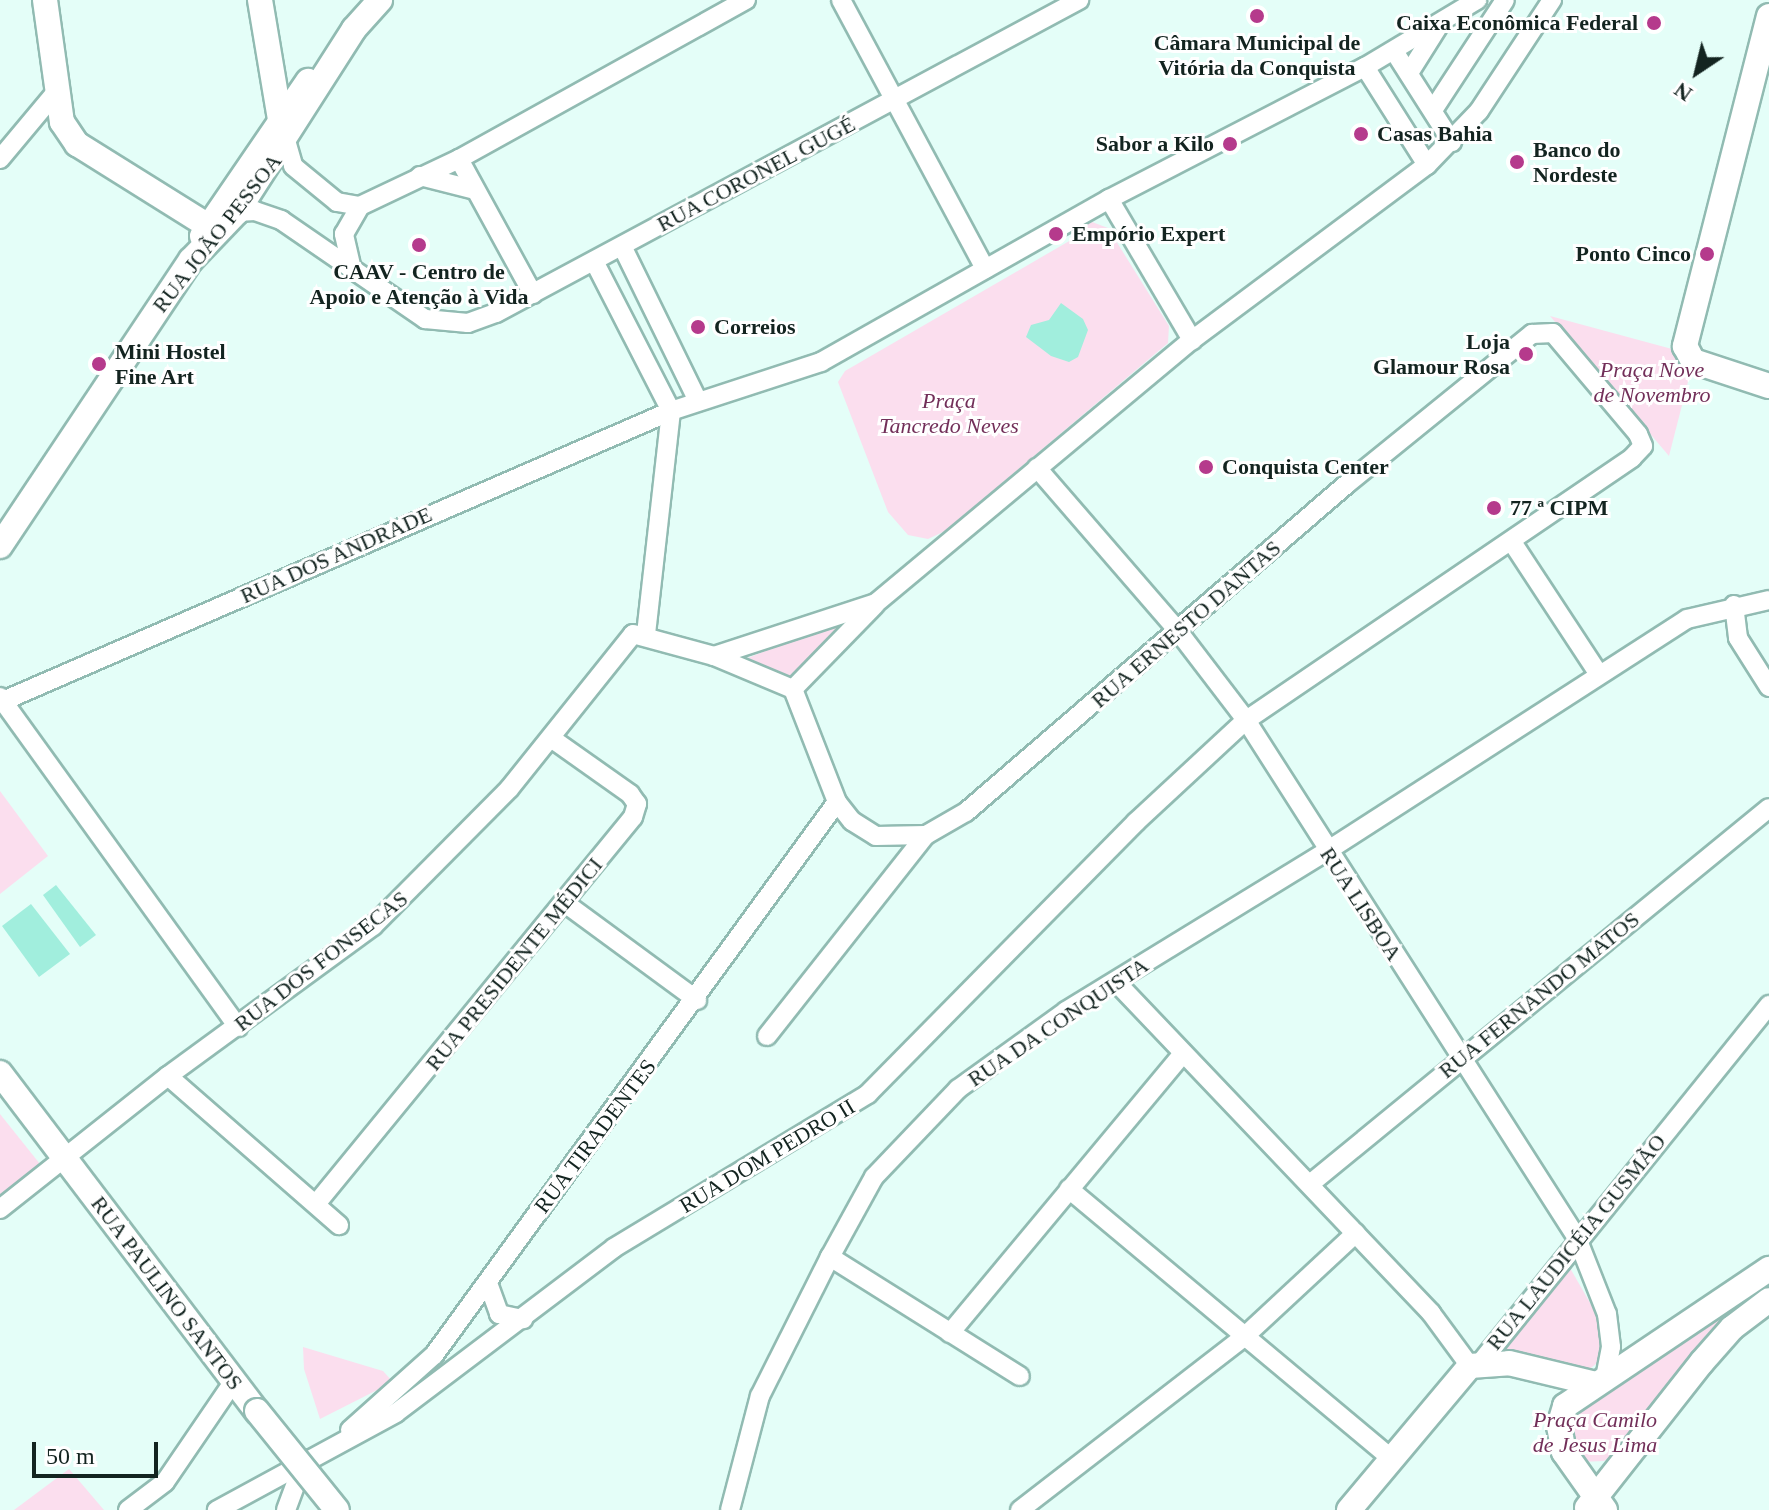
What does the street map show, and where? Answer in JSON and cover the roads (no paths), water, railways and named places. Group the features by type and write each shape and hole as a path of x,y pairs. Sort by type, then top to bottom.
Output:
{"main road":[{"path":"45,0 62,122 77,144 208,226"},
{"path":"260,0 280,119"},
{"name":"RUA JOÃO PESSOA","path":"0,546 191,260 237,212 286,143 354,29 380,0"},
{"path":"1769,16 1685,346 1693,361 1769,386"},
{"path":"191,260 208,226 280,119 340,38 354,29"},
{"path":"274,70 300,81 316,70"},
{"path":"208,226 237,212"},
{"name":"RUA PAULINO SANTOS","path":"0,1073 257,1411 337,1510"},
{"path":"1595,1506 1559,1441 1560,1415 1601,1381 1769,1269"},
{"path":"1595,1506 1616,1467 1732,1328 1769,1300"},
{"path":"1475,1364 1509,1363 1601,1381"},
{"name":"RUA LAUDICÉIA GUSMÃO","path":"1349,1510 1475,1364"},
{"path":"1573,1467 1616,1467"}],"street":[{"path":"351,265 344,234 360,206 459,159 746,0"},
{"path":"841,0 985,269 1109,199 1394,51 1446,12 1477,0"},
{"name":"RUA CORONEL GUGÉ","path":"351,265 425,319 468,323 533,294 1079,0"},
{"path":"1433,110 1505,0"},
{"path":"793,689 876,603 945,544 1192,340 1427,165 1452,142 1552,0"},
{"path":"1409,73 1446,12"},
{"path":"1394,51 1452,142"},
{"path":"1357,71 1427,165"},
{"path":"0,159 56,92"},
{"path":"280,119 293,166 337,202 360,206"},
{"path":"459,159 533,294"},
{"path":"420,176 475,190"},
{"path":"1109,199 1192,340"},
{"path":"237,212 255,211 281,220 351,265"},
{"path":"622,246 698,401"},
{"path":"594,261 671,411 646,634 714,656 793,689 837,802"},
{"name":"RUA DOS ANDRADE","path":"2,699 671,411 821,362 985,269"},
{"name":"RUA DOM PEDRO II","path":"224,1507 305,1459 396,1413 614,1248 868,1094 1136,822 1246,720 1512,542 1624,462 1643,442 1601,388 1553,333 1540,331 1521,341"},
{"name":"RUA ERNESTO DANTAS","path":"837,802 859,828 876,836 926,835 966,812 1521,341"},
{"name":"RUA LISBOA","path":"1037,468 1178,631 1246,720 1577,1238 1607,1314 1611,1347 1601,1381"},
{"path":"1512,542 1598,673"},
{"name":"RUA DA CONQUISTA","path":"730,1510 760,1396 830,1257 874,1177 958,1089 1116,982 1327,851 1598,673 1687,619 1734,605 1769,600"},
{"path":"714,656 876,603"},
{"path":"1734,605 1738,638 1769,687"},
{"name":"RUA DOS FONSECAS","path":"0,1209 168,1076 373,926 509,789 625,639 646,634"},
{"path":"2,699 238,1027"},
{"name":"RUA PRESIDENTE MÉDICI","path":"316,1204 633,817 637,804 630,794 551,738"},
{"name":"RUA TIRADENTES","path":"328,1448 434,1355 697,1000 837,802"},
{"name":"RUA FERNANDO MATOS","path":"1310,1184 1769,808"},
{"path":"767,1036 888,877 926,835"},
{"path":"565,903 697,1000"},
{"path":"1116,982 1310,1184 1475,1364"},
{"name":"RUA LAUDICÉIA GUSMÃO","path":"1475,1364 1769,1005"},
{"path":"950,1333 1183,1053"},
{"path":"168,1076 339,1225"},
{"path":"1069,1189 1391,1458"},
{"path":"1020,1510 1245,1336 1356,1233"},
{"path":"830,1257 1020,1376"},
{"path":"488,1283 499,1314 523,1319"},
{"path":"128,1510 165,1482 234,1381"},
{"path":"286,1510 305,1459"},
{"path":"224,1507 254,1510"}],"place":[{"name":"Câmara Municipal de Vitória da Conquista","path":"1257,16"},
{"name":"Caixa Econômica Federal","path":"1654,23"},
{"name":"Casas Bahia","path":"1361,134"},
{"name":"Sabor a Kilo","path":"1230,144"},
{"name":"Banco do Nordeste","path":"1517,162"},
{"name":"Empório Expert","path":"1056,234"},
{"name":"CAAV - Centro de Apoio e Atenção à Vida","path":"419,245"},
{"name":"Ponto Cinco","path":"1707,254"},
{"name":"Correios","path":"698,327"},
{"name":"Loja Glamour Rosa","path":"1526,354"},
{"name":"Mini Hostel Fine Art","path":"99,364"},
{"name":"Conquista Center","path":"1206,467"},
{"name":"77 ª CIPM","path":"1494,508"}],"park label":[{"name":"Praça Nove de Novembro","path":"1652,382"},
{"name":"Praça Tancredo Neves","path":"949,412"},
{"name":"Praça Camilo de Jesus Lima","path":"1595,1432"}]}
